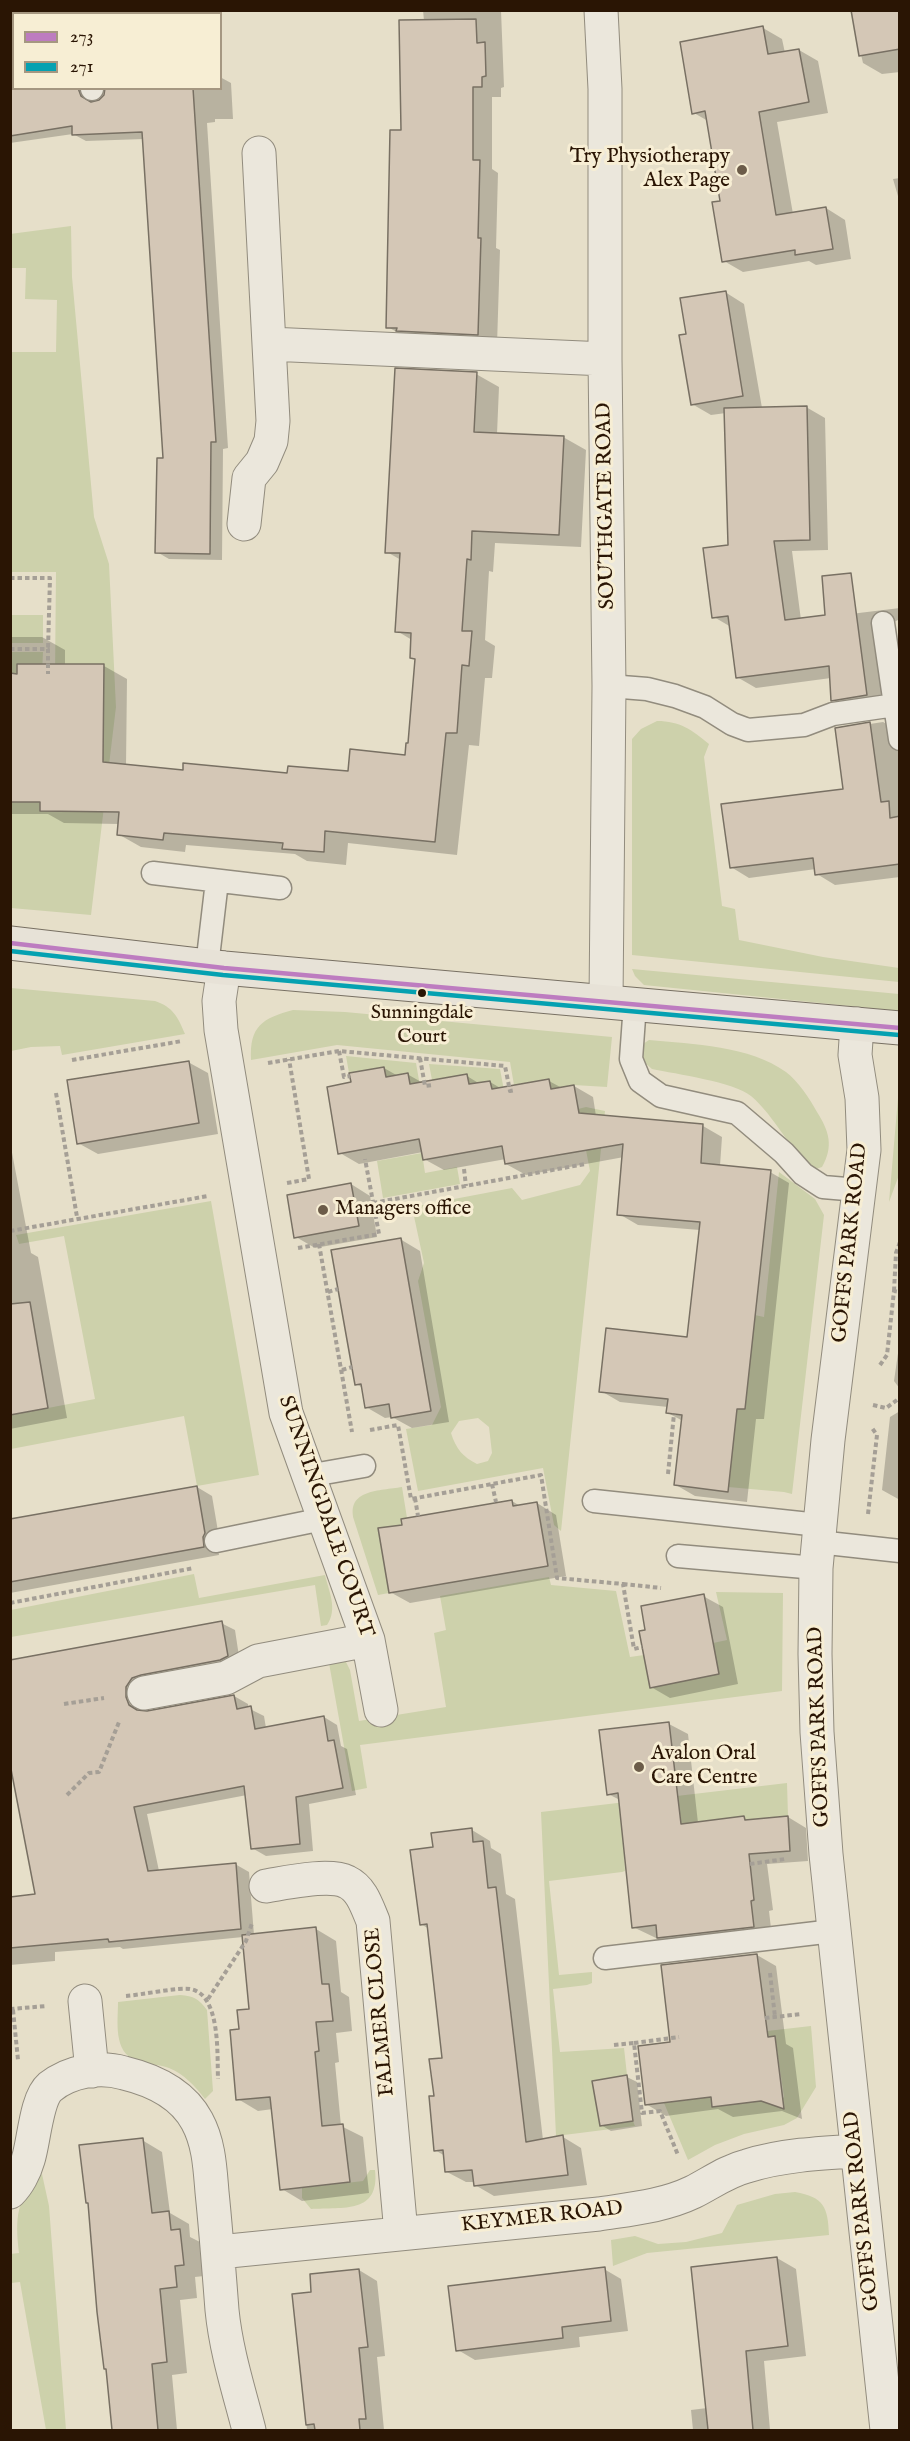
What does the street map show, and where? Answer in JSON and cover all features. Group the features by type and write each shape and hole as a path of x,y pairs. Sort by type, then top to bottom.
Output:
{"main road":[{"path":"10,943 216,967 900,1028"}],"street":[{"name":"SOUTHGATE ROAD","path":"601,10 605,88 605,359 609,686 620,1002"},
{"path":"244,524 249,478 262,462 271,441 273,421 259,153"},
{"path":"269,344 605,359"},
{"name":"SUNNINGDALE COURT","path":"216,967 227,1070 286,1413 368,1640 381,1710"},
{"name":"GOFFS PARK ROAD","path":"857,1024 855,1055 862,1098 864,1150 818,1545 814,1654 817,1742 833,1931 887,2430"},
{"path":"144,1693 226,1678 258,1661 368,1640"},
{"name":"FALMER CLOSE","path":"266,1886 318,1878 346,1882 363,1896 373,1921 401,2233"},
{"path":"85,2001 92,2071"},
{"path":"10,2192 28,2163 41,2104 48,2089 68,2075 115,2070 162,2086 183,2100 197,2120 206,2141 219,2252 222,2313 249,2430"},
{"name":"KEYMER ROAD","path":"219,2252 599,2214 660,2204 748,2166 819,2153 857,2151"}],"lane":[{"path":"883,623 900,739"},
{"path":"609,686 647,689 675,696 705,707 732,724 748,730 804,725 833,714 895,705"},
{"path":"153,873 280,888"},
{"path":"216,967 218,881"},
{"path":"620,1002 631,1059 640,1081 661,1096 737,1113 784,1152 803,1174 816,1183 823,1187 858,1190"},
{"path":"307,1476 364,1466"},
{"path":"594,1500 665,1508 818,1545"},
{"path":"216,1541 323,1519"},
{"path":"678,1556 818,1545 900,1551"},
{"path":"605,1958 833,1931"}],"path":[{"path":"10,578 50,578 48,674"},
{"path":"10,649 48,649"},
{"path":"72,1060 222,1034"},
{"path":"227,1070 339,1051 506,1066 510,1091 515,1090"},
{"path":"339,1051 344,1077 350,1076"},
{"path":"420,1058 425,1086 433,1084"},
{"path":"282,1184 309,1179 289,1059"},
{"path":"56,1093 78,1217"},
{"path":"297,1248 379,1234 365,1159"},
{"path":"373,1203 585,1164"},
{"path":"464,1169 466,1186"},
{"path":"10,1231 78,1217 247,1189"},
{"path":"878,1368 887,1355 896,1253 900,1242"},
{"path":"319,1244 352,1433 398,1425 411,1499 541,1475 557,1578 661,1588"},
{"path":"327,1292 338,1290"},
{"path":"894,1291 900,1292"},
{"path":"342,1370 352,1367"},
{"path":"871,1415 873,1396"},
{"path":"873,1405 886,1408 897,1400"},
{"path":"665,1508 674,1414"},
{"path":"864,1548 877,1435 870,1425"},
{"path":"492,1484 496,1502"},
{"path":"415,1498 418,1516"},
{"path":"10,1603 216,1564 216,1541"},
{"path":"623,1584 634,1649 642,1647"},
{"path":"67,1795 89,1773 99,1772 120,1719 147,1714 144,1693"},
{"path":"64,1704 102,1696 111,1701"},
{"path":"208,1999 246,1941 266,1886"},
{"path":"766,1939 775,2017"},
{"path":"10,2009 191,1989 208,1999 214,2016 219,2085"},
{"path":"614,2045 679,2037"},
{"path":"634,2043 642,2113 660,2111 692,2192"}],"green space":[{"path":"71,226 72,277 94,517 109,564 116,707 91,915 11,908 11,802 40,802 40,811 89,811 104,726 104,665 55,674 56,572 11,572 11,352 56,352 57,300 25,299 26,268 11,268 10,234"},
{"path":"11,615 43,615 43,643 11,643"},
{"path":"11,652 43,652 42,674 11,673"},
{"path":"657,721 685,727 709,744 704,757 722,906 735,909 739,940 823,957 899,968 899,982 632,955 632,739 641,729"},
{"path":"632,969 899,994 899,1011 644,985"},
{"path":"11,988 155,1001 174,1013 185,1034 62,1055 60,1046 31,1047 11,1051"},
{"path":"293,1010 345,1012 612,1037 607,1087 574,1085 551,1089 549,1079 514,1085 510,1062 337,1045 251,1060 252,1039 260,1025 274,1016"},
{"path":"649,1040 702,1045 738,1052 772,1063 786,1072 807,1096 827,1132 828,1152 822,1167 816,1169 806,1161 760,1104 743,1091 704,1079 652,1069 644,1062 640,1053 643,1044"},
{"path":"346,1056 416,1063 421,1092 411,1094 407,1073 386,1077 384,1067 349,1073"},
{"path":"429,1064 500,1069 505,1096 493,1098 490,1081 469,1084 432,1080"},
{"path":"899,1095 899,1175 889,1202 898,1098"},
{"path":"586,1107 605,1111 561,1531 554,1525 543,1468 418,1491 406,1429 432,1425 441,1407 418,1281 424,1263 412,1207 512,1188 522,1200 580,1185 590,1171 578,1109","holes":["478,1418 489,1427 492,1453 488,1461 477,1464 461,1452 451,1433 459,1421"]},
{"path":"422,1153 425,1173 457,1167 460,1184 383,1198 377,1161"},
{"path":"779,1172 815,1199 824,1215 792,1494 728,1487 737,1409 745,1409 755,1315 764,1317"},
{"path":"211,1201 259,1475 197,1486 184,1416 11,1449 11,1415 95,1399 64,1236 19,1244 16,1235"},
{"path":"402,1487 407,1518 401,1519 402,1525 379,1528 389,1593 378,1595 354,1520 353,1510 355,1502 367,1493"},
{"path":"194,1574 199,1598 325,1575 332,1600 332,1613 327,1625 321,1626 315,1585 11,1637 11,1610"},
{"path":"549,1577 551,1585 616,1591 630,1657 644,1655 657,1686 719,1674 713,1643 727,1640 716,1592 783,1593 782,1691 360,1745 367,1788 352,1791 329,1663 345,1660 350,1670 359,1721 446,1707 434,1633 446,1630 440,1596"},
{"path":"787,1783 788,1816 758,1819 760,1845 748,1846 744,1816 646,1850 624,1853 625,1871 622,1872 549,1881 559,1975 592,1972 592,1983 553,1989 560,2052 624,2048 627,2075 592,2081 600,2126 633,2121 635,2126 556,2136 541,1812"},
{"path":"180,1995 196,1999 207,2010 213,2091 205,2099 180,2074 165,2067 136,2061 129,2056 123,2050 118,2035 118,2002"},
{"path":"811,2026 816,2087 797,2118 784,2125 744,2134 715,2145 688,2160 664,2103 711,2097 712,2107 762,2101 770,2104 779,2102 784,2097 775,2036 767,2037 767,2031"},
{"path":"370,2170 375,2170 372,2194 357,2205 311,2209 302,2198 302,2188 363,2181"},
{"path":"42,2174 49,2206 66,2430 46,2430 20,2282 11,2283 10,2254 19,2253 17,2229 19,2209 27,2192"},
{"path":"795,2192 812,2197 822,2205 827,2217 829,2235 647,2253 613,2266 611,2240 635,2236 658,2244 686,2242 722,2233 737,2205 775,2194"}],"building":[{"path":"851,10 900,10 900,49 859,56"},
{"path":"476,19 477,43 485,42 486,76 482,77 482,87 473,87 473,160 480,160 478,238 481,238 478,335 396,331 397,328 386,328 390,130 401,130 399,20"},
{"path":"763,26 768,54 799,49 809,102 759,112 776,215 826,207 833,249 795,255 795,250 722,262 712,202 720,201 705,111 692,114 680,42"},
{"path":"10,88 12,90 79,90 81,96 91,102 99,100 104,95 105,90 193,90 216,442 211,442 210,554 155,553 157,458 163,458 142,132 72,135 72,126 10,136"},
{"path":"726,291 743,396 691,405 679,335 686,334 680,298"},
{"path":"395,368 477,372 474,432 564,436 559,535 472,531 471,560 467,559 462,631 472,631 469,666 462,665 457,733 446,733 435,842 325,831 324,852 282,849 283,843 164,833 163,840 117,835 119,812 40,811 40,802 10,802 10,673 17,674 17,664 104,664 103,762 183,770 183,763 287,773 288,766 348,771 350,749 405,755 415,659 410,658 411,633 395,632 400,553 385,553"},
{"path":"807,406 810,540 774,541 785,620 825,615 822,576 851,573 867,695 831,701 829,666 736,678 728,616 712,618 703,548 728,545 724,408"},
{"path":"870,722 881,802 889,801 890,818 900,816 900,864 815,875 813,858 730,868 721,804 843,789 835,728"},
{"path":"189,1061 199,1123 77,1144 67,1080"},
{"path":"384,1067 386,1077 408,1073 410,1084 467,1074 469,1084 490,1081 492,1089 549,1079 551,1089 574,1085 579,1113 703,1124 701,1163 771,1170 745,1409 737,1409 728,1492 674,1485 682,1415 666,1413 668,1399 599,1392 606,1328 687,1337 700,1222 617,1215 623,1144 505,1164 502,1146 423,1160 419,1139 338,1154 327,1087 351,1082 349,1073"},
{"name":"Managers office","path":"351,1183 359,1226 294,1238 287,1195"},
{"path":"401,1238 431,1411 391,1418 389,1404 365,1408 361,1384 355,1385 331,1250"},
{"path":"30,1302 48,1408 10,1415 10,1304"},
{"path":"197,1486 205,1533 204,1547 10,1582 10,1519"},
{"path":"512,1500 513,1506 537,1502 548,1566 389,1593 378,1528 402,1525 401,1519"},
{"path":"704,1594 719,1674 650,1688 639,1631 645,1630 641,1606"},
{"path":"222,1621 228,1656 220,1660 132,1678 126,1687 129,1705 137,1710 147,1711 234,1695 237,1709 251,1706 255,1729 324,1716 328,1741 334,1740 343,1788 296,1797 300,1844 251,1849 244,1786 134,1807 148,1871 236,1863 241,1929 109,1942 108,1939 10,1948 10,1897 35,1894 10,1764 10,1660"},
{"path":"669,1722 681,1824 744,1816 745,1820 788,1816 790,1851 749,1854 754,1900 751,1901 754,1927 657,1938 656,1925 632,1928 618,1793 607,1795 599,1730"},
{"path":"472,1828 473,1842 483,1841 488,1888 496,1887 526,2142 563,2135 568,2175 474,2186 472,2170 445,2172 443,2150 434,2151 429,2096 434,2096 429,2059 442,2058 427,1924 420,1925 410,1850 433,1847 431,1833"},
{"path":"316,1927 322,1984 329,1984 333,2021 316,2022 319,2051 315,2052 322,2126 343,2124 350,2182 280,2190 270,2097 236,2100 230,2030 239,2029 237,2010 249,2009 242,1935"},
{"path":"757,1954 768,2037 775,2036 784,2109 761,2101 712,2107 711,2097 645,2105 638,2046 670,2042 661,1965"},
{"path":"627,2075 633,2121 600,2126 592,2081"},
{"path":"143,2138 152,2213 169,2211 171,2230 180,2229 184,2265 175,2266 177,2287 160,2289 167,2362 152,2364 158,2430 112,2430 97,2312 88,2203 86,2203 79,2145"},
{"path":"777,2257 788,2346 746,2351 753,2430 708,2430 691,2267"},
{"path":"605,2267 611,2321 562,2327 563,2338 456,2351 448,2286"},
{"path":"359,2269 368,2347 359,2348 366,2419 359,2419 360,2430 315,2430 314,2424 306,2425 292,2294 311,2292 310,2274"}],"transit line":[{"name":"273","path":"10,943 224,968 900,1028"},
{"name":"271","path":"10,951 223,975 899,1035"}],"place":[{"name":"Try Physiotherapy Alex Page","path":"742,170"},
{"name":"Sunningdale Court","path":"422,993"},
{"name":"Managers office","path":"323,1210"},
{"name":"Avalon Oral Care Centre","path":"639,1767"}]}
